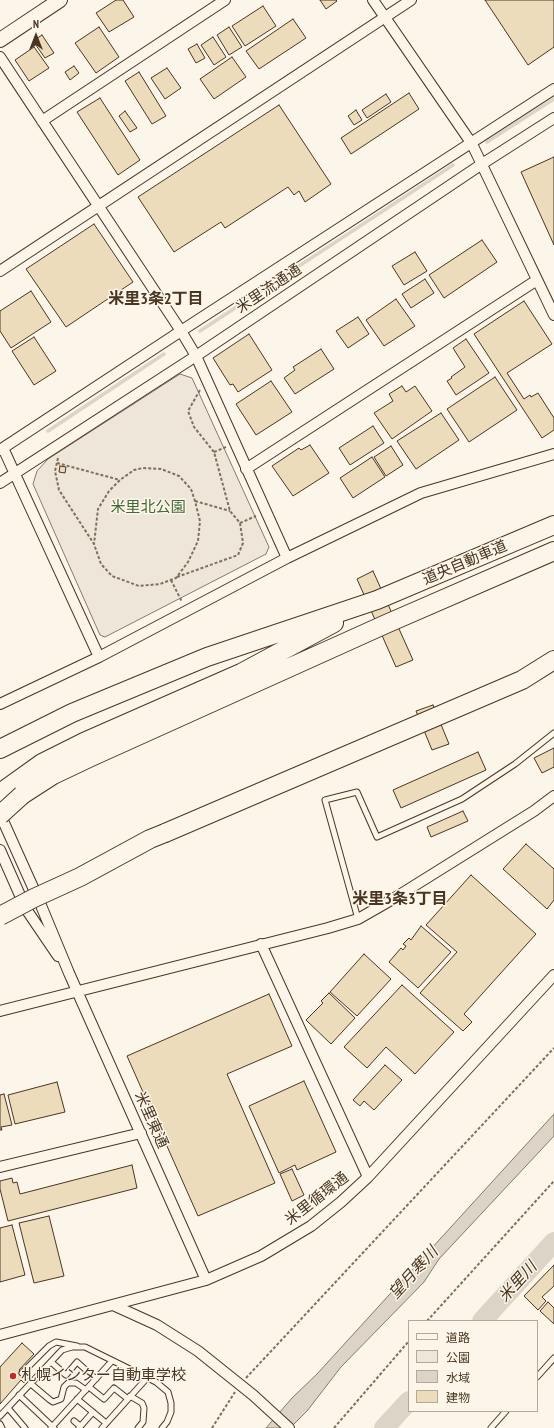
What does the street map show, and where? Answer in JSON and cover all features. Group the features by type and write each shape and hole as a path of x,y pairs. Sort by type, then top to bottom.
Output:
{"highway":[{"name":"道央自動車道","path":"377,600 554,526"},
{"path":"12,790 53,775 386,624 554,551"},
{"path":"0,749 72,713 207,657 377,600"},
{"path":"0,814 12,790 42,764 84,742 241,673 377,600"},
{"path":"0,902 75,867 157,836 522,680 554,660"},
{"path":"0,739 72,713"},
{"path":"0,916 34,898 80,877 157,836"}],"street":[{"path":"0,40 60,0"},
{"path":"42,121 225,0"},
{"path":"373,0 472,144 554,315"},
{"path":"0,271 411,0"},
{"path":"0,57 196,356 287,558"},
{"name":"米里流通通","path":"2,449 181,331 554,90"},
{"name":"米里流通通","path":"0,483 196,356 482,164 554,118"},
{"path":"246,469 537,280"},
{"path":"2,449 99,657"},
{"path":"0,704 99,657 287,558 421,493 554,454"},
{"path":"0,1011 328,928 358,919 393,899 527,815 554,796"},
{"name":"米里東通","path":"0,814 206,1280"},
{"name":"米里東通","path":"0,850 26,909 69,973"},
{"path":"261,944 368,1177"},
{"name":"米里循環通","path":"0,1335 206,1280 261,1256 311,1226 342,1202 368,1177 554,975"},
{"path":"0,1167 141,1133"},
{"path":"113,1305 158,1326 198,1351 253,1395 289,1428"}],"lane":[{"path":"358,919 325,800 357,792 377,837 462,799 515,764 554,733"},
{"path":"22,1373 49,1346 56,1342 85,1347 156,1382 168,1392 171,1403 171,1412 167,1422 162,1428"},
{"path":"0,1416 62,1350 72,1347 85,1347"},
{"path":"538,1376 554,1358"},
{"path":"19,1396 53,1427 112,1361"},
{"path":"51,1362 66,1375 77,1362 96,1379"},
{"path":"102,1428 147,1378"},
{"path":"30,1384 53,1402 61,1398 64,1387 68,1383 76,1383 104,1399 114,1388 129,1398 142,1403 144,1408 143,1422 138,1428"},
{"path":"77,1399 106,1423"},
{"path":"8,1408 25,1428"},
{"path":"74,1421 80,1427 93,1412"},
{"path":"491,1428 505,1412"},
{"path":"0,1424 2,1428"}],"path":[{"path":"59,455 55,471 59,490 94,544 101,564 112,576 140,586 160,584 238,555 243,543 240,523 230,510 214,452 194,427 188,411 201,388"},
{"path":"214,452 226,447"},
{"path":"57,463 120,480"},
{"path":"94,544 98,509 109,491 120,480 134,470 143,468 157,468 179,476 191,489 200,521 198,540 188,562 176,578"},
{"path":"195,501 230,510"},
{"path":"240,523 258,516"},
{"path":"171,580 182,603"},
{"path":"212,1428 240,1385 554,1048"},
{"path":"428,1320 554,1181"},
{"path":"334,1428 408,1342"}],"green space":[{"name":"米里北公園","path":"180,374 192,378 269,547 266,554 105,637 100,635 33,484 37,471 48,459"}],"water":[{"name":"望月寒川","path":"554,1114 554,1136 439,1259 424,1282 341,1367 307,1411 290,1428 266,1428 292,1398 317,1374"}],"building":[{"path":"116,0 123,0 134,17 109,32 96,13"},
{"path":"320,0 336,0 337,1 326,9"},
{"path":"485,0 554,0 554,47 528,65"},
{"path":"263,6 276,26 245,46 232,26"},
{"path":"293,19 306,38 259,69 246,51"},
{"path":"99,27 119,57 96,73 75,43"},
{"path":"229,27 242,47 229,55 217,35"},
{"path":"42,35 54,53 45,58 33,41"},
{"path":"213,37 226,57 214,65 201,45"},
{"path":"197,44 205,58 196,63 188,49"},
{"path":"34,47 49,68 29,81 15,60"},
{"path":"232,57 246,77 214,99 200,79"},
{"path":"74,66 79,73 70,80 65,72"},
{"path":"167,68 181,88 165,99 151,78"},
{"path":"139,72 166,116 152,124 125,81"},
{"path":"409,93 419,109 351,154 341,138"},
{"path":"386,94 391,102 367,118 362,110"},
{"path":"100,98 140,160 118,175 77,112"},
{"path":"279,105 331,184 305,202 299,191 294,195 288,187 225,228 221,222 174,252 138,197"},
{"path":"356,110 362,120 354,125 348,116"},
{"path":"125,111 137,128 130,132 119,116"},
{"path":"554,157 554,245 521,172"},
{"path":"94,224 133,282 66,327 26,269"},
{"path":"482,240 497,262 444,298 429,275"},
{"path":"415,252 427,271 404,285 392,266"},
{"path":"425,279 434,293 411,308 402,294"},
{"path":"31,291 51,322 11,348 0,331 0,311"},
{"path":"396,299 415,326 384,346 366,320"},
{"path":"524,301 552,344 507,373 524,399 530,395 531,397 538,393 554,418 554,430 542,438 474,334"},
{"path":"358,317 369,334 348,348 336,331"},
{"path":"249,334 272,370 238,392 233,384 230,385 213,358"},
{"path":"34,337 56,371 34,385 12,351"},
{"path":"466,339 489,373 456,395 447,381 465,367 453,348"},
{"path":"321,349 334,369 295,394 284,378 295,370 293,367"},
{"path":"495,377 517,410 469,442 447,409"},
{"path":"271,381 292,412 256,435 236,404"},
{"path":"402,386 406,392 415,386 432,411 392,439 374,413 393,401 389,394"},
{"path":"441,413 459,440 416,469 397,441"},
{"path":"373,426 384,443 350,465 339,448"},
{"path":"310,445 329,473 293,496 272,466 299,448 301,450"},
{"path":"391,446 403,465 386,476 374,457"},
{"path":"372,457 385,477 353,498 340,478"},
{"path":"60,466 66,467 65,473 59,472"},
{"path":"373,571 413,660 396,667 357,579"},
{"path":"433,705 449,744 432,750 416,711"},
{"path":"554,748 554,767 542,773 534,758"},
{"path":"478,752 486,770 401,808 393,790"},
{"path":"463,811 468,821 431,837 427,827"},
{"path":"526,844 554,869 554,900 547,909 503,869"},
{"path":"471,875 536,934 464,1014 472,1022 463,1031 420,993 457,952 426,925"},
{"path":"421,926 451,952 418,988 389,962 401,948 403,950 406,946 403,944 409,938 411,940"},
{"path":"364,954 391,979 357,1016 330,992"},
{"path":"402,985 454,1032 415,1074 386,1047 367,1068 344,1047"},
{"path":"329,993 355,1018 331,1044 306,1020 323,1003 321,1001"},
{"path":"269,994 292,1046 227,1074 275,1183 198,1216 127,1056"},
{"path":"385,1065 402,1080 374,1110 364,1101 360,1106 353,1100"},
{"path":"304,1081 336,1152 297,1170 295,1165 279,1173 249,1106"},
{"path":"57,1082 65,1112 15,1124 8,1095"},
{"path":"4,1094 12,1125 1,1127 2,1130 0,1130 0,1095"},
{"path":"132,1165 137,1188 8,1221 0,1189 0,1181 12,1178 13,1183 17,1182 20,1194"},
{"path":"292,1169 304,1195 292,1201 280,1174"},
{"path":"49,1216 64,1276 34,1283 19,1223"},
{"path":"12,1225 25,1275 0,1282 0,1228"},
{"path":"554,1265 554,1286 542,1297 546,1301 538,1310 524,1296"},
{"path":"548,1302 554,1308 554,1324 540,1311"},
{"name":"札幌インター自動車学校","path":"22,1343 34,1354 19,1370 28,1378 24,1383 21,1380 0,1404 0,1367"}],"waterway":[{"path":"487,142 554,99"},
{"path":"200,331 453,165"},
{"path":"48,431 164,354"},
{"name":"米里川","path":"483,1320 554,1242"},
{"name":"米里川","path":"384,1428 408,1402"}],"place":[{"name":"札幌インター自動車学校","path":"13,1376"}],"district":[{"name":"米里3条2丁目","path":"156,299"},
{"name":"米里3条3丁目","path":"400,899"}]}
